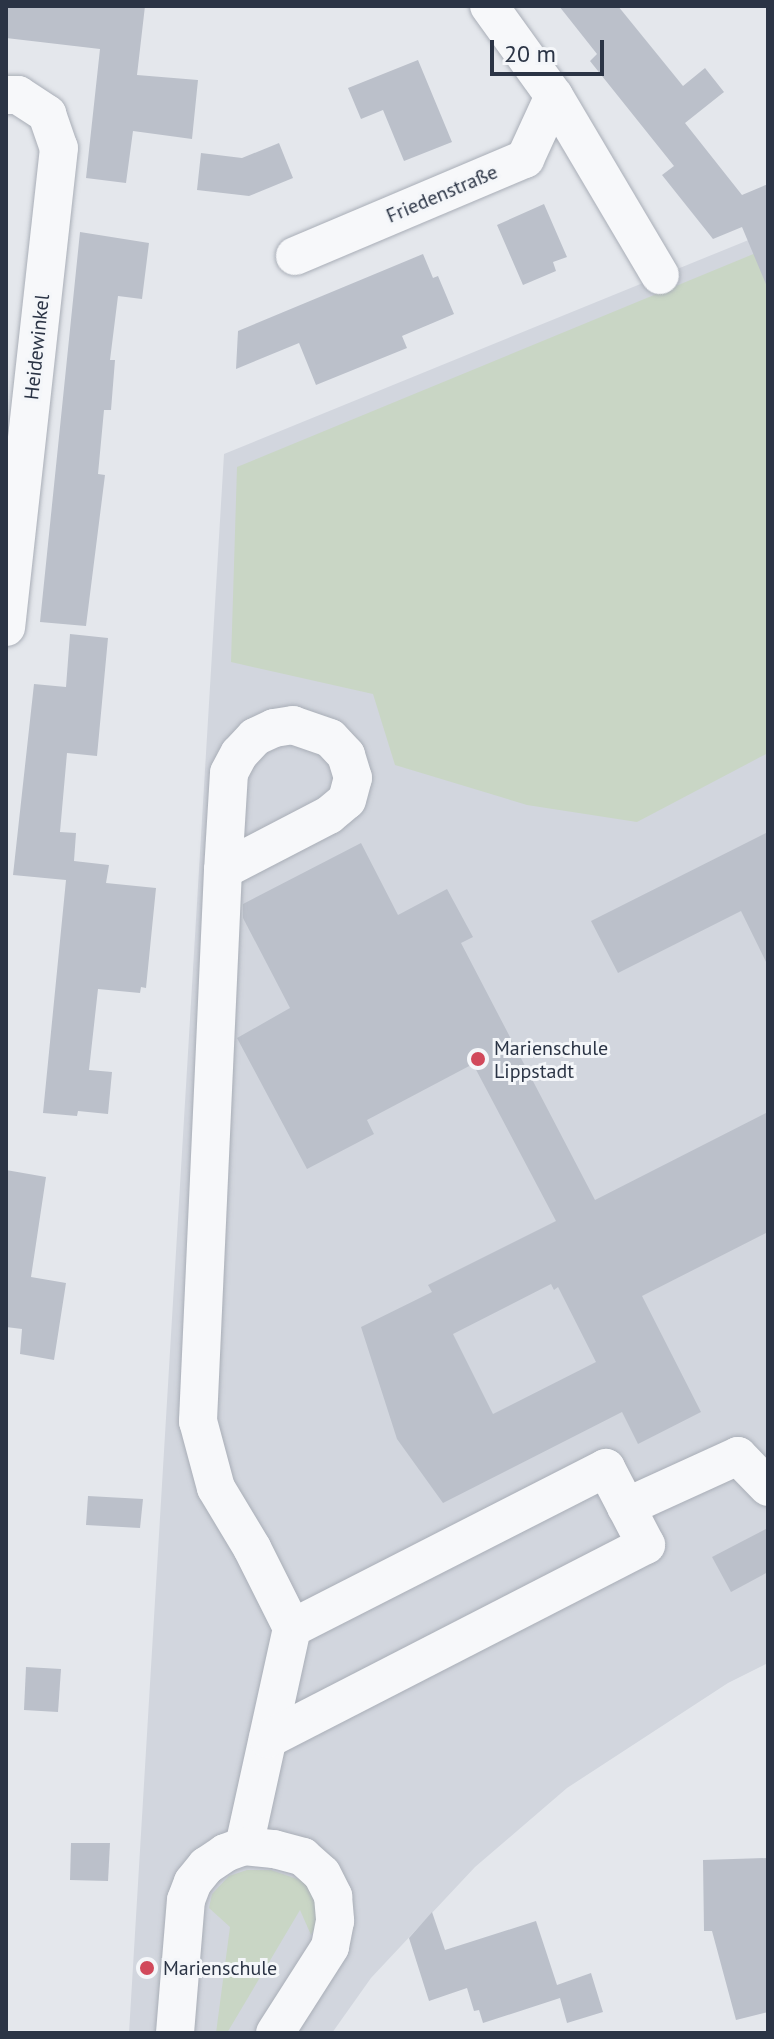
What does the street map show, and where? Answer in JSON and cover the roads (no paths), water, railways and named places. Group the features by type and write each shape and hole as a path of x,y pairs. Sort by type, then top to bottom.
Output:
{"street":[{"path":"489,6 554,96 660,275"},
{"name":"Heidewinkel","path":"6,95 18,95 47,114 59,148 6,627"},
{"name":"Friedenstraße","path":"295,256 525,159 554,96"},
{"path":"223,870 198,1421 216,1488 252,1548 292,1628 244,1846"},
{"path":"626,1507 738,1456 768,1487"},
{"path":"268,1739 646,1545 606,1468 292,1628"},
{"path":"175,2033 186,1900 193,1882 206,1866 225,1853 244,1846 274,1849 303,1857 322,1874 333,1896 335,1921 330,1947 275,2033"}],"place":[{"name":"Marienschule Lippstadt","path":"478,1059"},
{"name":"Marienschule","path":"147,1968"}]}
